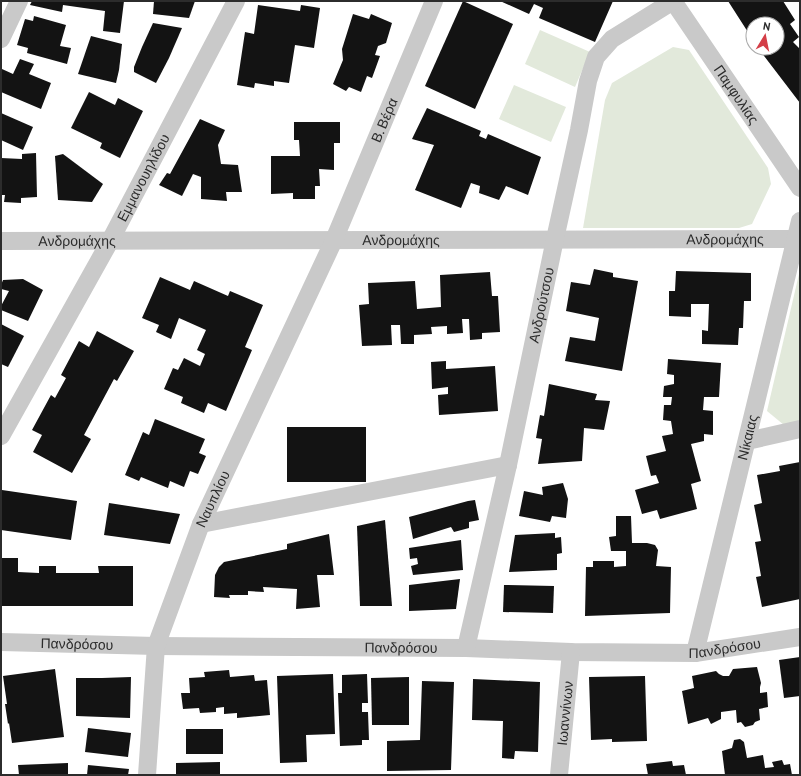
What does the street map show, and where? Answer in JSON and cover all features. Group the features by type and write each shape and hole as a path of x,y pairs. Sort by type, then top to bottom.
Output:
{"street":[{"path":"1,39 19,1"},
{"name":"Εμμανουηλίδου","path":"1,436 110,240 236,1"},
{"name":"Β. Βέρα","path":"334,240 434,1"},
{"name":"Παμφυλίας","path":"673,1 800,188"},
{"name":"Ανδρούτσου","path":"466,648 508,465 588,81 596,57 612,39 673,1"},
{"name":"Νίκαιας","path":"695,653 798,239 800,221"},
{"name":"Ανδρομάχης","path":"1,241 798,239"},
{"name":"Ναυπλίου","path":"147,775 156,646 201,524 334,240"},
{"path":"747,440 800,429"},
{"path":"201,524 508,465"},
{"name":"Πανδρόσου","path":"1,642 156,646 466,648 571,652 695,653 800,637"},
{"name":"Ιωαννίνων","path":"559,775 571,652"}],"shaded area":[{"path":"540,30 590,52 575,87 525,64"},
{"path":"673,47 689,50 768,168 771,184 752,224 739,228 583,228 605,100 612,83"},
{"path":"514,85 566,107 551,142 499,119"},
{"path":"799,274 800,421 784,425 767,411"}],"building":[{"path":"32,1 124,1 120,33 103,31 105,11 63,5 62,12 30,5"},
{"path":"154,1 195,1 189,18 153,14"},
{"path":"463,1 513,24 475,109 425,86"},
{"path":"500,1 613,1 595,42 539,18 543,8 534,4 529,14"},
{"path":"728,1 783,1 795,20 790,24 799,37 793,42 800,49 800,103 764,56 785,56 785,16 745,16 745,28"},
{"path":"258,5 300,11 301,5 320,8 314,48 295,45 289,83 274,81 274,86 255,83 254,88 237,85 245,32 254,34"},
{"path":"353,14 369,19 371,14 392,23 386,43 378,46 375,55 380,56 372,78 367,76 361,92 349,87 346,91 333,84 343,60 342,49"},
{"path":"34,16 66,25 60,46 71,48 67,64 27,53 28,48 17,45 25,19 33,21"},
{"path":"153,23 182,28 156,83 134,72 134,67"},
{"path":"91,36 122,44 116,83 78,74"},
{"path":"20,59 34,64 29,74 51,83 41,109 1,92 2,69 13,74"},
{"path":"89,92 115,105 118,98 143,111 120,158 100,148 102,143 71,128"},
{"path":"427,108 481,131 479,136 486,139 488,134 541,157 528,195 506,186 499,200 479,193 480,186 471,183 461,208 415,190 434,145 412,139"},
{"path":"1,113 33,127 23,150 1,140"},
{"path":"200,119 225,130 218,145 221,164 238,165 242,192 226,192 227,201 201,199 201,177 193,174 182,196 159,185 167,173 170,174"},
{"path":"294,122 340,122 340,143 334,143 334,170 319,169 320,186 315,186 315,199 293,199 293,193 271,194 271,156 300,156 299,140 294,140"},
{"path":"36,153 37,197 21,198 21,203 4,202 5,195 1,195 1,158 22,159 22,154"},
{"path":"63,154 103,184 92,202 58,200 55,156"},
{"path":"594,269 613,273 613,277 638,281 622,371 565,361 570,337 595,341 599,318 566,311 571,282 590,285"},
{"path":"676,271 751,273 751,301 744,301 743,328 739,328 738,345 702,344 702,330 708,331 709,304 691,304 691,317 669,316 669,291 675,291"},
{"path":"490,272 492,296 498,296 500,332 482,333 482,339 470,340 469,319 462,319 463,333 447,334 447,326 431,327 432,334 414,335 414,344 401,344 400,325 391,325 392,345 362,346 359,305 369,304 368,283 415,281 417,309 441,307 440,275"},
{"path":"160,277 190,290 194,281 228,296 230,291 263,305 245,347 252,350 226,411 208,403 204,413 181,403 183,397 164,389 173,368 178,370 184,358 200,366 205,354 197,350 206,330 179,318 171,339 156,332 159,325 142,318"},
{"path":"23,279 43,290 28,321 1,310 1,306 9,291 1,289 3,280"},
{"path":"1,324 24,336 8,367 1,364"},
{"path":"97,331 134,351 117,381 114,379 84,435 91,439 72,473 33,452 42,435 32,430 51,395 55,398 66,378 61,375 79,341 89,347"},
{"path":"668,359 721,363 719,397 704,397 703,410 713,411 713,435 704,434 704,441 691,444 701,481 691,484 697,509 660,519 657,510 642,514 635,490 659,483 656,475 651,476 646,456 666,451 662,436 673,434 671,421 663,420 664,405 671,405 672,397 663,397 664,386 674,384 674,375 667,374"},
{"path":"446,361 446,369 495,366 498,411 439,415 438,395 448,394 448,387 432,389 431,362"},
{"path":"549,384 597,394 595,400 610,401 604,430 584,428 582,461 538,464 542,439 536,438 540,415 544,416"},
{"path":"155,419 205,439 199,453 206,456 198,474 190,471 184,487 170,481 168,488 141,477 139,481 125,475 143,432 149,435"},
{"path":"287,427 366,427 366,482 287,482"},
{"path":"800,462 800,599 762,607 756,577 761,576 755,542 761,541 754,505 762,503 757,475 780,471 779,466"},
{"path":"563,483 568,499 566,518 552,516 550,522 519,516 524,491 543,495 542,487"},
{"path":"2,490 77,501 71,540 1,530"},
{"path":"475,500 479,520 469,522 469,528 454,532 451,527 413,539 409,517"},
{"path":"109,503 180,514 170,544 104,535"},
{"path":"616,516 631,516 632,543 647,543 655,545 658,550 656,566 671,567 670,613 585,616 586,567 593,567 593,561 614,561 614,567 626,566 626,551 611,551 609,537 616,536"},
{"path":"385,520 392,606 360,606 357,526"},
{"path":"555,533 555,538 561,537 562,553 557,554 557,570 509,572 515,535"},
{"path":"329,534 334,575 317,575 320,607 296,609 297,589 263,587 264,592 248,591 248,595 229,595 230,598 214,597 215,575 219,567 224,562 287,549 287,544"},
{"path":"461,540 463,570 413,575 411,566 418,564 417,558 410,559 409,548"},
{"path":"1,558 18,558 18,572 39,573 39,566 56,566 56,573 99,573 98,566 133,566 133,606 1,606"},
{"path":"460,579 456,609 409,611 409,585"},
{"path":"504,585 554,586 553,613 503,612"},
{"path":"800,657 800,696 784,698 779,660"},
{"path":"757,667 761,683 760,693 767,692 768,707 759,709 760,720 755,722 753,725 745,727 741,722 737,723 736,710 721,712 721,719 711,724 708,718 688,724 682,691 694,688 692,676 716,671 723,676 729,676 733,669"},
{"path":"55,669 64,737 12,743 5,704 7,704 3,676"},
{"path":"229,670 230,677 254,675 255,681 267,680 270,715 237,718 237,713 224,714 224,707 216,708 216,712 200,713 199,708 183,709 181,693 190,693 189,678 205,677 204,672"},
{"path":"333,674 335,734 306,735 307,762 280,763 277,676"},
{"path":"367,674 368,703 362,703 362,712 368,712 369,740 362,740 362,745 340,746 338,693 342,693 342,675"},
{"path":"645,676 647,741 612,742 612,739 591,740 589,677"},
{"path":"131,677 130,718 76,716 76,678"},
{"path":"409,677 409,725 372,725 371,678"},
{"path":"473,679 540,682 538,752 515,751 514,759 502,758 503,721 472,720"},
{"path":"422,681 454,682 451,770 387,771 387,741 420,740"},
{"path":"88,728 131,733 128,757 85,752"},
{"path":"186,729 223,729 223,754 186,754"},
{"path":"740,739 744,742 747,758 763,755 765,768 774,767 772,762 782,760 784,765 790,764 792,775 725,775 722,751 732,748 734,740"},
{"path":"672,761 673,766 684,765 686,775 648,775 646,764"},
{"path":"220,762 220,775 176,775 176,763"},
{"path":"68,763 68,775 19,775 18,765"},
{"path":"88,765 129,769 128,775 87,775"}]}
